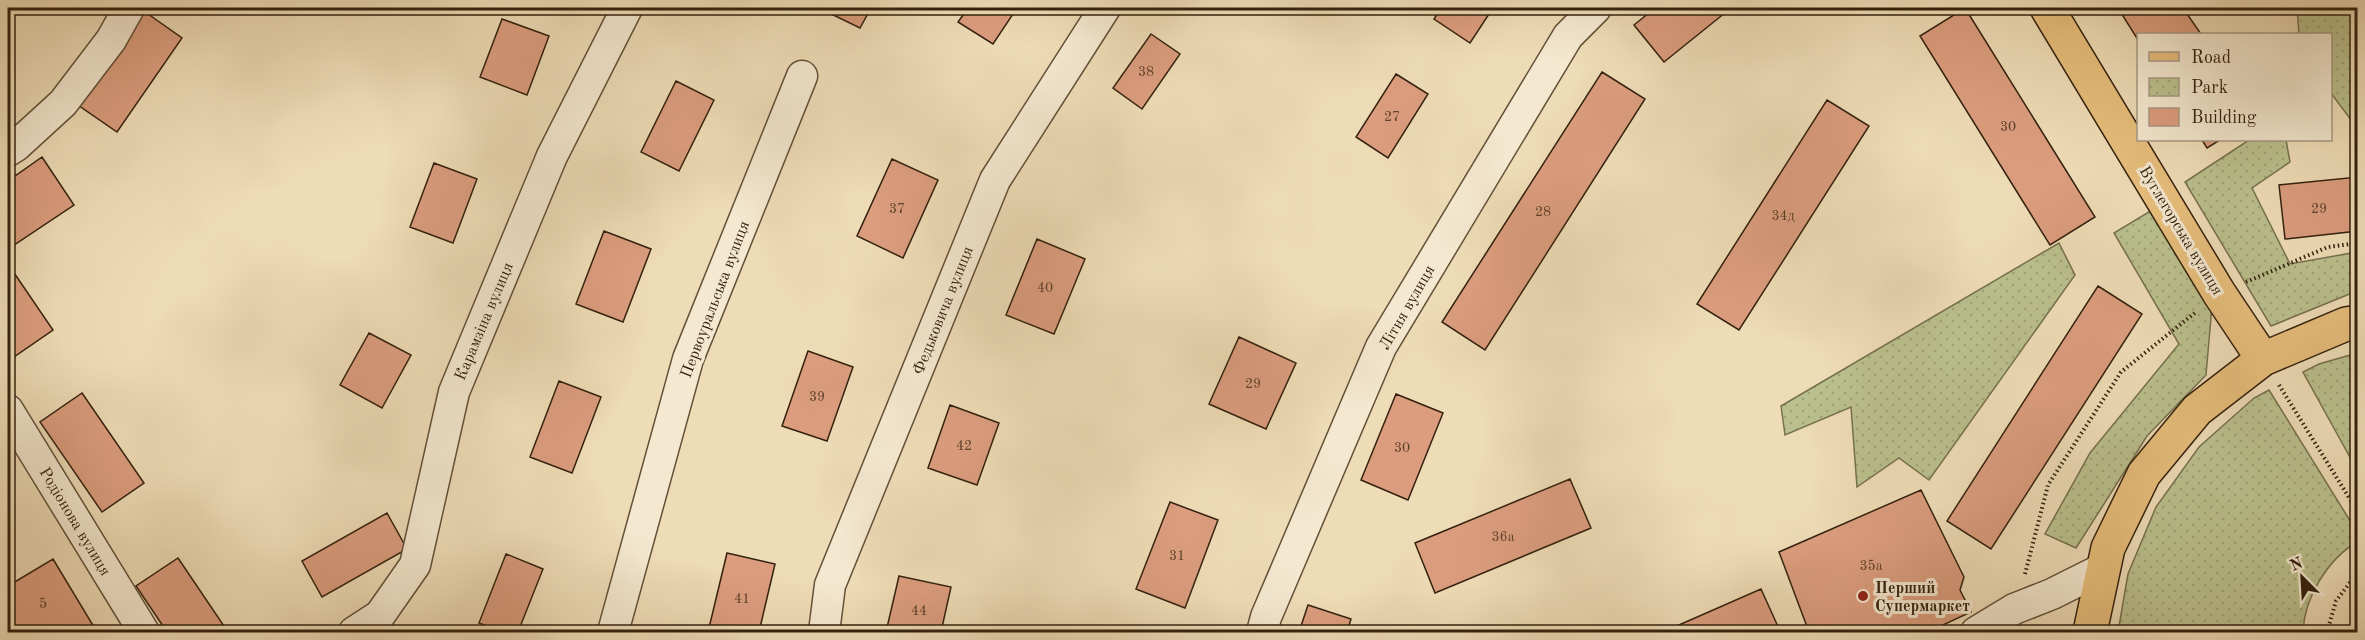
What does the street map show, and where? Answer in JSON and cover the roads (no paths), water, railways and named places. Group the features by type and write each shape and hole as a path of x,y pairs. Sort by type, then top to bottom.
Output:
{"main road":[{"name":"Вуглегорська вулиця","path":"2047,8 2219,293 2263,359"},
{"path":"2090,633 2108,548 2144,474 2197,410 2263,359 2346,324 2358,322"}],"street":[{"path":"8,152 63,103 111,40 129,8"},
{"name":"Карамзіна вулиця","path":"354,633 380,615 416,565 454,392 552,156 627,8"},
{"name":"Федьковича вулиця","path":"824,633 830,585 995,180 1105,8"},
{"name":"Літня вулиця","path":"1262,633 1266,617 1381,347 1568,36 1596,8"},
{"name":"Первоуральська вулиця","path":"613,633 688,359 802,76"},
{"name":"Родіонова вулиця","path":"8,410 144,633"},
{"path":"1976,633 2014,609 2052,594 2104,568"}],"place":[{"name":"Перший Супермаркет","path":"1863,596"}]}
